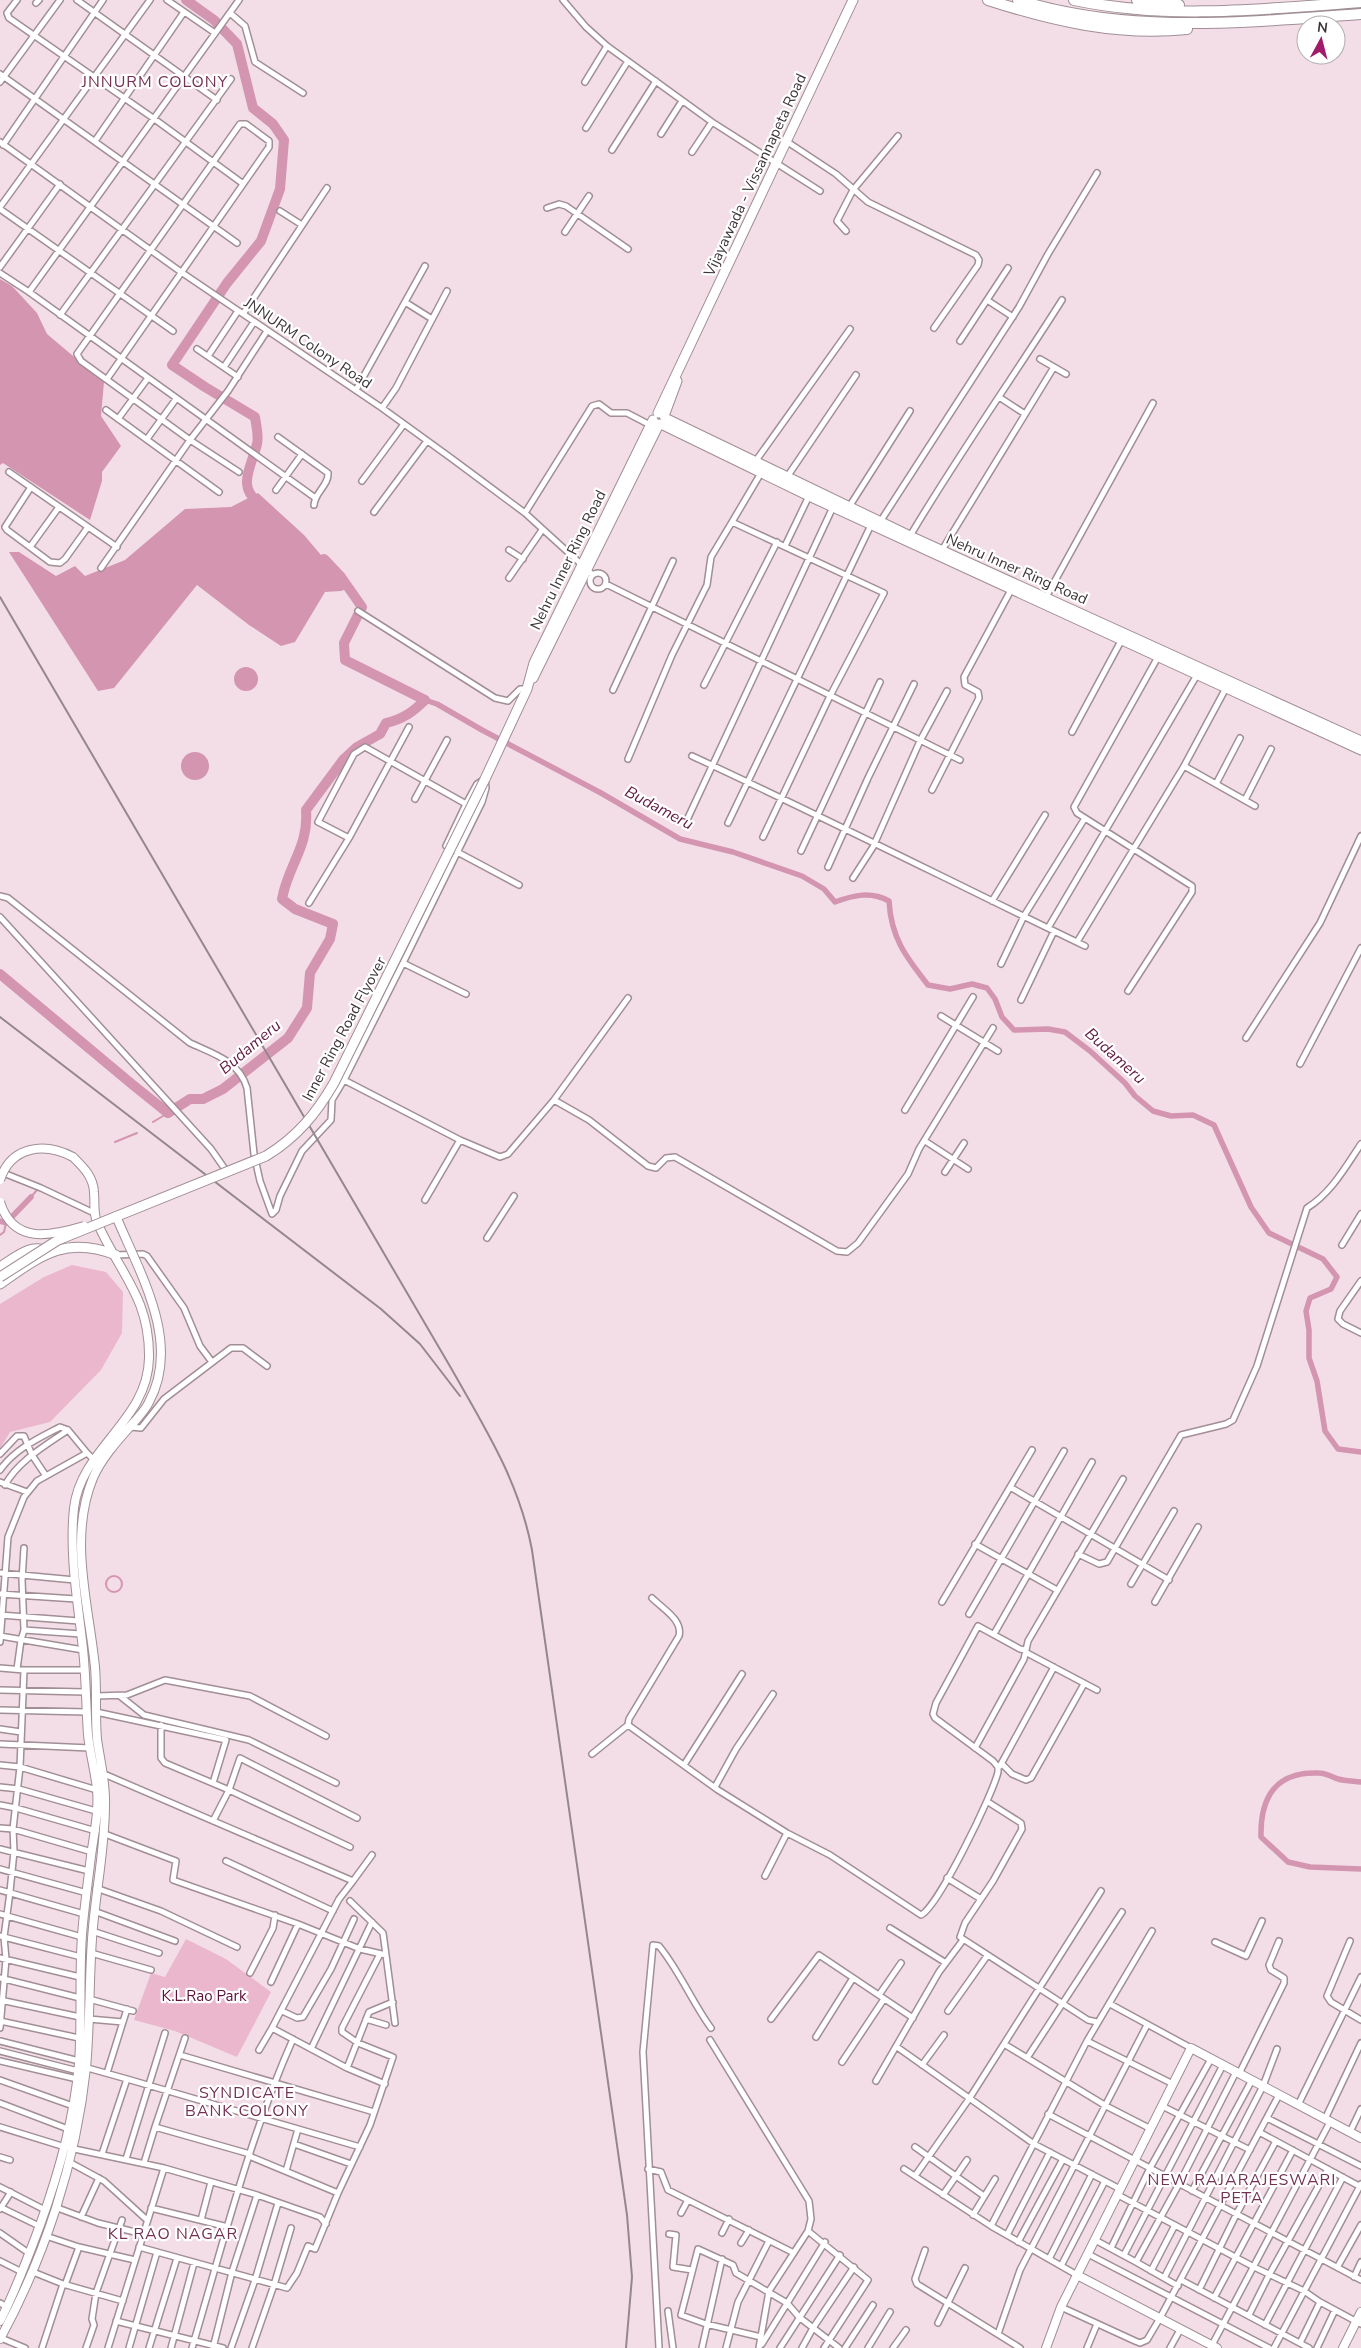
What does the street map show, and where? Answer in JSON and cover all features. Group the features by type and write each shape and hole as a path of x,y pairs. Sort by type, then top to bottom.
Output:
{"highway":[{"path":"988,0 1047,18 1123,31 1174,30 1270,20"},
{"path":"1018,0 1079,14 1141,22 1214,23 1361,14"},
{"path":"1074,0 1123,8 1212,12 1361,2"},
{"path":"1137,0 1186,6 1271,8"}],"main road":[{"name":"Vijayawada - Vissannapeta Road","path":"659,422 683,362 775,162 853,0"},
{"name":"Vijayawada - Vissannapeta Road","path":"659,422 671,400 683,362"},
{"path":"671,400 673,411 682,426"},
{"name":"Nehru Inner Ring Road","path":"514,715 527,689 534,663 587,569 659,422 682,426 880,522 1046,597 1227,685 1361,741"},
{"path":"659,422 871,525 1197,675 1227,685 1361,750"},
{"name":"Inner Ring Road Flyover","path":"0,1277 58,1240 227,1173 280,1148 305,1126 324,1100 485,780 514,715"},
{"path":"0,1284 38,1258 51,1253 84,1246 98,1248 116,1255"},
{"path":"0,1268 29,1250 38,1248 51,1253"}],"street":[{"path":"17,0 7,16 125,98 242,183"},
{"path":"0,82 2,75 60,0"},
{"path":"77,0 217,100"},
{"path":"2,143 35,99 103,0"},
{"path":"150,0 0,208 174,331"},
{"path":"167,0 216,31"},
{"path":"29,292 239,0"},
{"path":"563,0 586,28 607,46 712,122 820,191"},
{"path":"95,142 184,12"},
{"path":"230,13 244,26 255,62 302,93"},
{"path":"585,82 607,46"},
{"path":"586,128 628,61"},
{"path":"2,75 237,243"},
{"path":"60,315 231,79"},
{"path":"612,150 656,81"},
{"path":"661,134 682,101"},
{"path":"692,152 712,122"},
{"path":"107,379 270,144 266,138 246,124 240,124 78,351 78,357 107,379 190,440 239,472"},
{"path":"846,231 836,221 853,190 898,136"},
{"path":"785,141 836,174 868,202 976,255 979,260 978,265 934,328"},
{"name":"JNNURM Colony Road","path":"2,143 181,272 404,424 524,513 587,569"},
{"path":"880,522 1013,317 1097,173"},
{"path":"0,267 60,184"},
{"path":"208,356 327,188"},
{"path":"565,232 589,196"},
{"path":"547,208 562,204 628,249"},
{"path":"280,211 302,224"},
{"path":"356,390 425,266"},
{"path":"960,341 1008,268"},
{"path":"0,273 314,497"},
{"path":"382,408 396,388 447,290"},
{"path":"987,300 1013,317"},
{"path":"910,536 1062,300"},
{"path":"405,302 432,320"},
{"path":"224,367 254,322"},
{"path":"755,462 850,329"},
{"path":"101,568 177,462 190,440 238,377 267,331"},
{"path":"197,349 238,377"},
{"path":"1040,359 1066,374"},
{"path":"942,550 1054,367"},
{"path":"787,477 856,376"},
{"path":"118,419 148,378"},
{"path":"999,397 1025,414"},
{"path":"148,440 176,399"},
{"path":"524,513 592,406 599,404 611,413 627,413 659,422"},
{"path":"1046,597 1153,404"},
{"path":"106,410 219,492"},
{"path":"850,507 910,411"},
{"path":"362,481 404,424"},
{"path":"278,438 328,473 328,480 314,497 314,504"},
{"path":"374,512 427,441"},
{"path":"276,490 302,454"},
{"path":"9,472 117,547"},
{"path":"628,759 686,624 708,585 711,558 761,473"},
{"path":"31,487 5,527 50,562 60,563 88,527"},
{"path":"786,546 809,496"},
{"path":"30,547 58,506"},
{"path":"686,822 799,582 808,557 833,507"},
{"path":"732,522 884,594 830,696 763,837"},
{"path":"728,823 871,525"},
{"path":"509,578 542,530"},
{"path":"704,685 777,542"},
{"path":"509,550 523,559"},
{"path":"613,690 673,561"},
{"path":"587,569 603,575 606,584 960,760"},
{"path":"587,569 593,587 600,589 606,584"},
{"path":"932,790 979,698 978,692 964,685 964,677 1011,590"},
{"path":"358,611 495,698 508,701 520,689 527,689"},
{"path":"1072,732 1121,640"},
{"path":"1128,991 1147,964 1193,889 1191,884 1085,818 1075,810 1075,804 1158,657"},
{"path":"1048,928 1075,878 1197,675"},
{"path":"801,851 880,682"},
{"path":"828,867 892,727 914,684"},
{"path":"1077,942 1184,766 1227,685"},
{"path":"853,878 874,844 920,741 946,691"},
{"path":"309,903 349,838 409,727"},
{"path":"1216,784 1240,738"},
{"path":"415,800 447,740"},
{"path":"349,838 318,822 354,754 365,747 466,804"},
{"path":"1245,800 1271,749"},
{"path":"692,756 783,798 1085,946"},
{"path":"1184,766 1255,806"},
{"path":"0,896 8,898 190,1043 224,1059 238,1068 244,1078 249,1098 254,1154 260,1181 272,1214 276,1210 280,1196 302,1151 331,1120 332,1100 403,963 458,852 482,802 486,788 485,780 477,784 470,794 446,846 458,852 519,886"},
{"path":"992,901 1045,815"},
{"path":"1001,964 1024,916 1085,818"},
{"path":"1246,1038 1320,924 1361,836"},
{"path":"0,917 211,1149 227,1173"},
{"path":"1021,1000 1054,931"},
{"path":"1300,1064 1361,948"},
{"path":"403,963 466,994"},
{"path":"905,1110 973,997"},
{"path":"344,1080 460,1140 504,1157 554,1100 628,998"},
{"path":"941,1016 998,1051"},
{"path":"554,1100 589,1120 648,1166 656,1168 666,1158 675,1157 842,1253 852,1250 858,1243 908,1174 924,1141 993,1028"},
{"path":"425,1200 460,1140"},
{"path":"924,1141 968,1169"},
{"path":"945,1172 964,1143"},
{"path":"1078,1554 1104,1564 1116,1548 1180,1435 1226,1424 1233,1420 1257,1366 1307,1208 1320,1199 1341,1175 1361,1144"},
{"path":"0,1180 9,1163 27,1150 52,1148 73,1157 84,1167 92,1181 94,1213 140,1301 146,1321 149,1359 147,1377 140,1397 126,1420 94,1460 82,1481 74,1506 74,1580 83,1650 88,1731 97,1790 96,1831 86,1893 82,1938 80,1998 84,2018 80,2066 69,2148 30,2254 4,2305 0,2321"},
{"path":"0,1171 42,1188 94,1213"},
{"path":"487,1238 514,1196"},
{"path":"0,1202 7,1217 19,1229 37,1235 52,1235 114,1217 147,1290 158,1324 161,1345 156,1385 149,1404 112,1448 93,1478 82,1518 83,1569 95,1668 97,1730 104,1774 105,1834 96,1888 89,1999 80,2038 80,2066 68,2129 69,2162 46,2236 20,2303 0,2339 25,2348"},
{"path":"1342,1245 1361,1214"},
{"path":"116,1255 143,1254 147,1256 184,1308 200,1346 212,1362"},
{"path":"1361,1281 1340,1311 1338,1319 1343,1324 1361,1333"},
{"path":"133,1424 141,1428 164,1399 231,1348 243,1348 267,1366"},
{"path":"0,1470 12,1456 28,1443 60,1427 68,1430 94,1460"},
{"path":"27,1492 2,1483 32,1455 68,1430"},
{"path":"0,1454 17,1436 24,1436 32,1455 46,1476"},
{"path":"942,1602 1032,1450"},
{"path":"969,1614 1064,1451"},
{"path":"83,1650 0,1638 2,1573 8,1537 27,1492 46,1476 87,1453"},
{"path":"994,1634 1092,1462"},
{"path":"975,1748 1057,1590 1122,1480"},
{"path":"1010,1487 1144,1564 1168,1580"},
{"path":"1131,1584 1174,1511"},
{"path":"1156,1602 1198,1527"},
{"path":"0,1535 8,1537"},
{"path":"975,1544 1057,1590"},
{"path":"17,1670 24,1630 22,1576 24,1548"},
{"path":"2,1573 74,1580"},
{"path":"1,1595 76,1599"},
{"path":"592,1754 628,1725 629,1719 679,1636 681,1630 679,1623 652,1598"},
{"path":"1,1616 79,1621"},
{"path":"1084,1684 1031,1778 1026,1780 1017,1777 1000,1766 935,1718 934,1711 978,1626 1097,1690"},
{"path":"24,1630 81,1634"},
{"path":"628,1725 715,1788 787,1833 830,1855 921,1914 931,1905 988,1802 1000,1766 1054,1667"},
{"path":"0,1668 17,1670 84,1670"},
{"path":"0,2028 2,1936 8,1916 14,1851 13,1830 20,1767 24,1670"},
{"path":"684,1765 742,1674"},
{"path":"96,1696 120,1696 165,1680 255,1698 326,1736"},
{"path":"0,1690 85,1692"},
{"path":"715,1788 736,1749 773,1694"},
{"path":"120,1696 144,1715 249,1740 336,1783"},
{"path":"0,1710 86,1712"},
{"path":"96,1712 226,1740 213,1783"},
{"path":"161,1725 162,1761 350,1847"},
{"path":"0,1729 21,1732"},
{"path":"88,1731 97,1730"},
{"path":"0,1744 90,1748"},
{"path":"213,1821 229,1790 240,1758 357,1818"},
{"path":"0,1765 20,1767 97,1790"},
{"path":"104,1774 353,1881"},
{"path":"0,1787 18,1789 96,1811"},
{"path":"988,1802 1021,1823 1022,1826 993,1881 961,1930 960,1938 1088,2020 1098,2022"},
{"path":"0,1805 96,1831"},
{"path":"0,1828 92,1852"},
{"path":"765,1876 787,1833"},
{"path":"105,1834 176,1861 173,1880 274,1915 360,1949 383,1954"},
{"path":"0,1849 89,1871"},
{"path":"259,2050 282,2011 343,1892 372,1855"},
{"path":"226,1861 333,1911"},
{"path":"0,1869 86,1893"},
{"path":"947,1878 981,1899"},
{"path":"96,1888 161,1911 237,1948"},
{"path":"0,1890 84,1914"},
{"path":"915,2176 970,2099 1101,1891"},
{"path":"350,1901 383,1933 383,1954 393,2002 395,2023"},
{"path":"94,1911 175,1941"},
{"path":"1027,2058 1122,1912"},
{"path":"0,1914 82,1938"},
{"path":"250,1973 273,1928 274,1915"},
{"path":"282,2011 297,2018 303,2017 330,1970 354,1919"},
{"path":"1215,1942 1246,1956 1262,1920"},
{"path":"311,2049 372,1922"},
{"path":"271,1982 298,1924"},
{"path":"890,1928 946,1963"},
{"path":"991,2226 1087,2041 1152,1930"},
{"path":"92,1931 159,1953"},
{"path":"2,1936 81,1957"},
{"path":"876,2080 946,1963 963,1940"},
{"path":"1136,2262 1284,1984 1284,1978 1271,1970 1269,1965 1279,1940"},
{"path":"1350,1941 1327,1996 1331,2002 1345,2012 1361,2020"},
{"path":"659,2348 643,2052 653,1945 659,1946 666,1954 694,2005 711,2028"},
{"path":"91,1953 152,1970"},
{"path":"139,2247 287,2288 300,2268 308,2246 315,2249 338,2193 360,2147 385,2084 393,2057 358,2043 344,2034 342,2028 383,1954"},
{"path":"771,2019 819,1955 913,2018"},
{"path":"948,2011 987,1956"},
{"path":"3,1959 80,1977"},
{"path":"842,2062 901,1963"},
{"path":"1298,2105 1361,1977"},
{"path":"2,1978 80,1998"},
{"path":"816,2037 853,1978"},
{"path":"89,1999 133,2011"},
{"path":"1,2000 84,2018 123,2022"},
{"path":"347,2068 366,2019 373,2009 393,2002"},
{"path":"1110,2004 1361,2138"},
{"path":"107,2073 127,2009"},
{"path":"366,2019 386,2025"},
{"path":"0,2021 80,2038"},
{"path":"998,2334 1020,2270 1147,2025"},
{"path":"272,2028 347,2068 385,2084"},
{"path":"126,2159 165,2032"},
{"path":"922,2065 944,2035"},
{"path":"144,2163 166,2091 185,2038"},
{"path":"192,2348 262,2118 274,2083 293,2039"},
{"path":"710,2040 807,2196 811,2220 808,2231 769,2291 760,2347"},
{"path":"0,2041 360,2147"},
{"path":"1087,2041 1173,2084"},
{"path":"904,2169 973,2215 1018,2242 1213,2347 1223,2324 1254,2267 1269,2233 1317,2143 1361,2043"},
{"path":"1004,2044 1066,2083 1150,2129"},
{"path":"897,2047 1034,2144 1105,2181 1146,2210 1285,2283 1304,2291 1320,2302 1359,2322"},
{"path":"1046,2348 1061,2307 1191,2048"},
{"path":"1164,2278 1263,2086 1277,2049"},
{"path":"0,2051 80,2066"},
{"path":"180,2054 374,2112"},
{"path":"1111,2248 1150,2168 1210,2059"},
{"path":"0,2061 77,2079"},
{"path":"1124,2255 1223,2065"},
{"path":"102,2154 127,2079"},
{"path":"0,2080 73,2106"},
{"path":"1192,2191 1252,2080"},
{"path":"1136,2348 1140,2343 1147,2340 1172,2298 1279,2095"},
{"path":"0,2103 68,2129"},
{"path":"1162,2106 1250,2150"},
{"path":"1350,2132 1361,2109"},
{"path":"1048,2114 1269,2233 1338,2266 1361,2280"},
{"path":"1267,2118 1361,2166"},
{"path":"0,2127 69,2148 144,2163 258,2195 320,2217 326,2224"},
{"path":"155,2127 250,2155 338,2193"},
{"path":"286,2172 298,2129"},
{"path":"1259,2132 1361,2186 1274,2348"},
{"path":"1199,2290 1236,2215 1276,2141"},
{"path":"294,2144 351,2164"},
{"path":"915,2146 984,2196"},
{"path":"1214,2298 1293,2150"},
{"path":"1007,2235 1050,2152"},
{"path":"0,2157 10,2160"},
{"path":"1018,2242 1063,2159"},
{"path":"943,2195 966,2160"},
{"path":"69,2162 99,2178 147,2220"},
{"path":"108,2348 164,2168"},
{"path":"648,2169 661,2172 666,2188 794,2253"},
{"path":"1249,2315 1269,2274 1328,2170"},
{"path":"1049,2259 1092,2174"},
{"path":"1264,2325 1343,2177"},
{"path":"81,2217 99,2178"},
{"path":"973,2215 995,2179"},
{"path":"1061,2266 1105,2181"},
{"path":"201,2220 210,2182"},
{"path":"0,2187 46,2210"},
{"path":"11,2192 0,2208 39,2226"},
{"path":"214,2347 232,2272 258,2195"},
{"path":"681,2213 688,2200"},
{"path":"231,2348 255,2280 278,2203"},
{"path":"55,2207 81,2217 143,2234"},
{"path":"151,2208 228,2227"},
{"path":"722,2233 729,2219"},
{"path":"86,2348 94,2325 92,2319 96,2293 122,2220"},
{"path":"1151,2271 1175,2225"},
{"path":"1338,2266 1361,2225"},
{"path":"252,2348 291,2228"},
{"path":"741,2243 749,2230"},
{"path":"808,2231 825,2242 867,2277 868,2282 824,2348"},
{"path":"0,2233 30,2254"},
{"path":"669,2234 676,2235 672,2267 692,2270"},
{"path":"46,2236 79,2247 135,2260"},
{"path":"1095,2240 1178,2286"},
{"path":"726,2348 738,2302 769,2241"},
{"path":"760,2347 825,2242"},
{"path":"42,2348 79,2247"},
{"path":"761,2337 706,2324 681,2315 698,2249 733,2265 736,2273 769,2291 839,2348"},
{"path":"925,2250 915,2282 1017,2347"},
{"path":"129,2348 158,2252"},
{"path":"1088,2254 1269,2348"},
{"path":"780,2348 840,2255"},
{"path":"149,2348 176,2258"},
{"path":"702,2348 722,2259"},
{"path":"0,2261 22,2272"},
{"path":"1354,2276 1361,2262"},
{"path":"170,2348 194,2263"},
{"path":"802,2348 813,2328 854,2267"},
{"path":"938,2323 965,2268"},
{"path":"32,2272 64,2285 122,2301"},
{"path":"1181,2280 1310,2348"},
{"path":"1300,2343 1320,2302"},
{"path":"845,2348 873,2304"},
{"path":"1061,2307 1140,2343"},
{"path":"1317,2348 1335,2310"},
{"path":"668,2311 673,2348"},
{"path":"868,2348 890,2312"},
{"path":"1342,2348 1359,2322 1361,2312"},
{"path":"116,2321 222,2348"},
{"path":"1087,2348 1097,2324"},
{"path":"893,2348 906,2330"},
{"path":"1170,2348 1180,2330"}],"green space":[{"path":"72,1265 106,1272 123,1292 122,1333 101,1370 50,1422 10,1432 0,1449 0,1304 44,1277"},
{"name":"K.L.Rao Park","path":"186,1939 226,1959 271,1992 237,2057 175,2031 134,2020 151,1973 165,1977"}],"shaded area":[{"path":"0,279 12,286 37,313 47,334 104,382 101,416 121,446 102,472 102,481 90,520 3,463 0,465"},
{"path":"258,493 304,535 349,588 341,591 325,592 295,642 281,646 249,625 197,585 114,688 98,691 9,552 19,552 56,576 75,566 85,576 125,560 185,509 231,507"},
{"path":"246,667 255,670 258,679 255,688 246,691 237,688 234,679 237,670"},
{"path":"195,752 205,756 209,766 205,776 195,780 185,776 181,766 185,756"}],"waterway":[{"path":"186,0 214,20 237,44 253,108 273,124 284,140 280,189 261,241 227,283 172,365 255,417 258,441 249,468 247,484 253,498 261,504"},
{"name":"Budameru","path":"0,974 168,1113 190,1099 203,1099 223,1089 288,1038 307,1008 310,973 330,939 333,924 295,909 282,899 304,835 306,810 343,760 357,747 380,734 386,723 407,714 425,700 345,660 344,643 362,607 341,577 324,559"},
{"name":"Budameru","path":"425,700 437,704 601,793 680,839 733,852 802,876 824,889 835,902 862,895 876,896 889,901 890,914 896,936 907,956 928,985 950,989 972,984 987,988 995,999 1002,1017 1014,1030 1048,1029 1065,1032 1090,1051 1125,1083 1135,1096 1153,1111 1171,1116 1193,1115 1214,1125 1251,1207 1269,1233 1323,1259 1337,1277 1331,1289 1310,1298 1306,1311 1309,1330 1309,1358 1317,1381 1325,1431 1338,1449 1361,1452"},
{"path":"153,1122 168,1113"},
{"path":"115,1142 137,1133"},
{"path":"31,1197 37,1190"},
{"path":"0,1221 6,1223 31,1197"},
{"path":"0,1235 4,1232 6,1223"},
{"path":"114,1576 122,1584 114,1592 106,1584 114,1576"},
{"name":"Budameru","path":"1361,1782 1341,1780 1319,1773 1292,1777 1281,1782 1274,1789 1268,1799 1261,1823 1261,1837 1288,1862 1310,1867 1361,1869"}],"railway":[{"path":"0,597 451,1368 499,1456 519,1501 532,1550 627,2215 632,2277 626,2348"},
{"path":"0,1017 381,1309 420,1344 460,1396"}],"district":[{"name":"JNNURM COLONY","path":"155,82"},
{"name":"SYNDICATE BANK COLONY","path":"247,2102"},
{"name":"NEW RAJARAJESWARI PETA","path":"1242,2189"},
{"name":"KL RAO NAGAR","path":"173,2234"}]}
